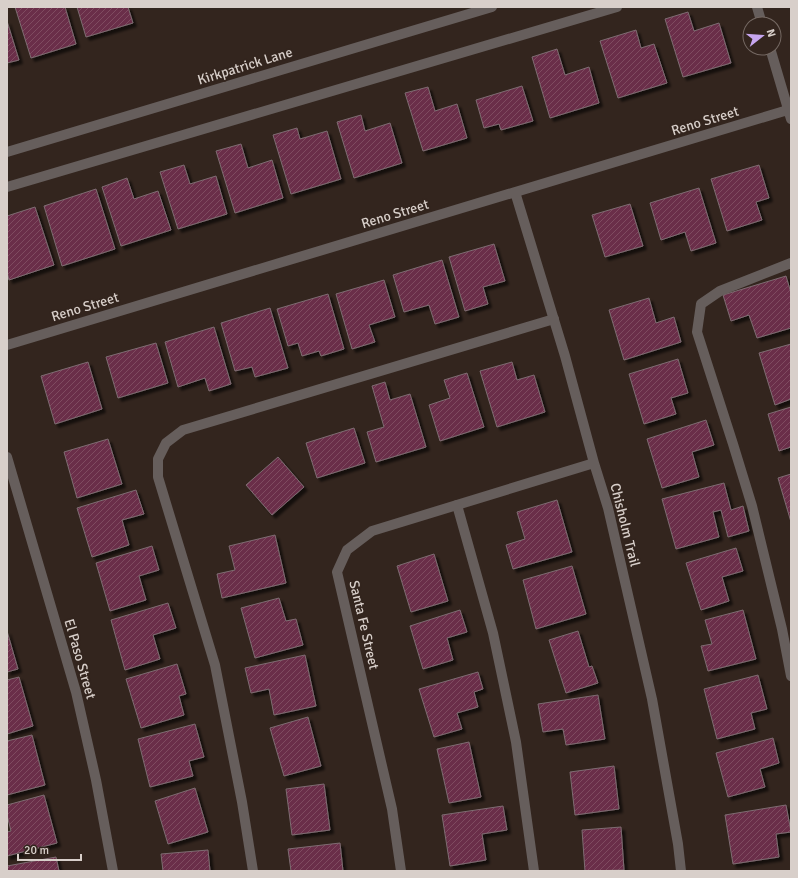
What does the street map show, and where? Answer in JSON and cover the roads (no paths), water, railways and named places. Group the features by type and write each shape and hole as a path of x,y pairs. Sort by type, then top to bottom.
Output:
{"street":[{"name":"Kirkpatrick Lane","path":"7,152 492,7"},
{"path":"7,187 617,7"},
{"path":"772,56 790,113"},
{"name":"Reno Street","path":"7,345 515,192 790,113"},
{"name":"Chisholm Trail","path":"515,192 565,356 594,463 608,508 652,699 681,871"},
{"path":"791,262 720,290 701,304 696,332 752,506 782,629 791,676"},
{"path":"253,871 242,802 215,665 158,477 158,459 166,444 183,430 554,319"},
{"name":"El Paso Street","path":"7,457 76,692 96,780 113,871"},
{"name":"Santa Fe Street","path":"401,871 392,809 337,572 347,550 372,531 594,463"},
{"path":"457,505 493,633 516,742 534,871"}]}
